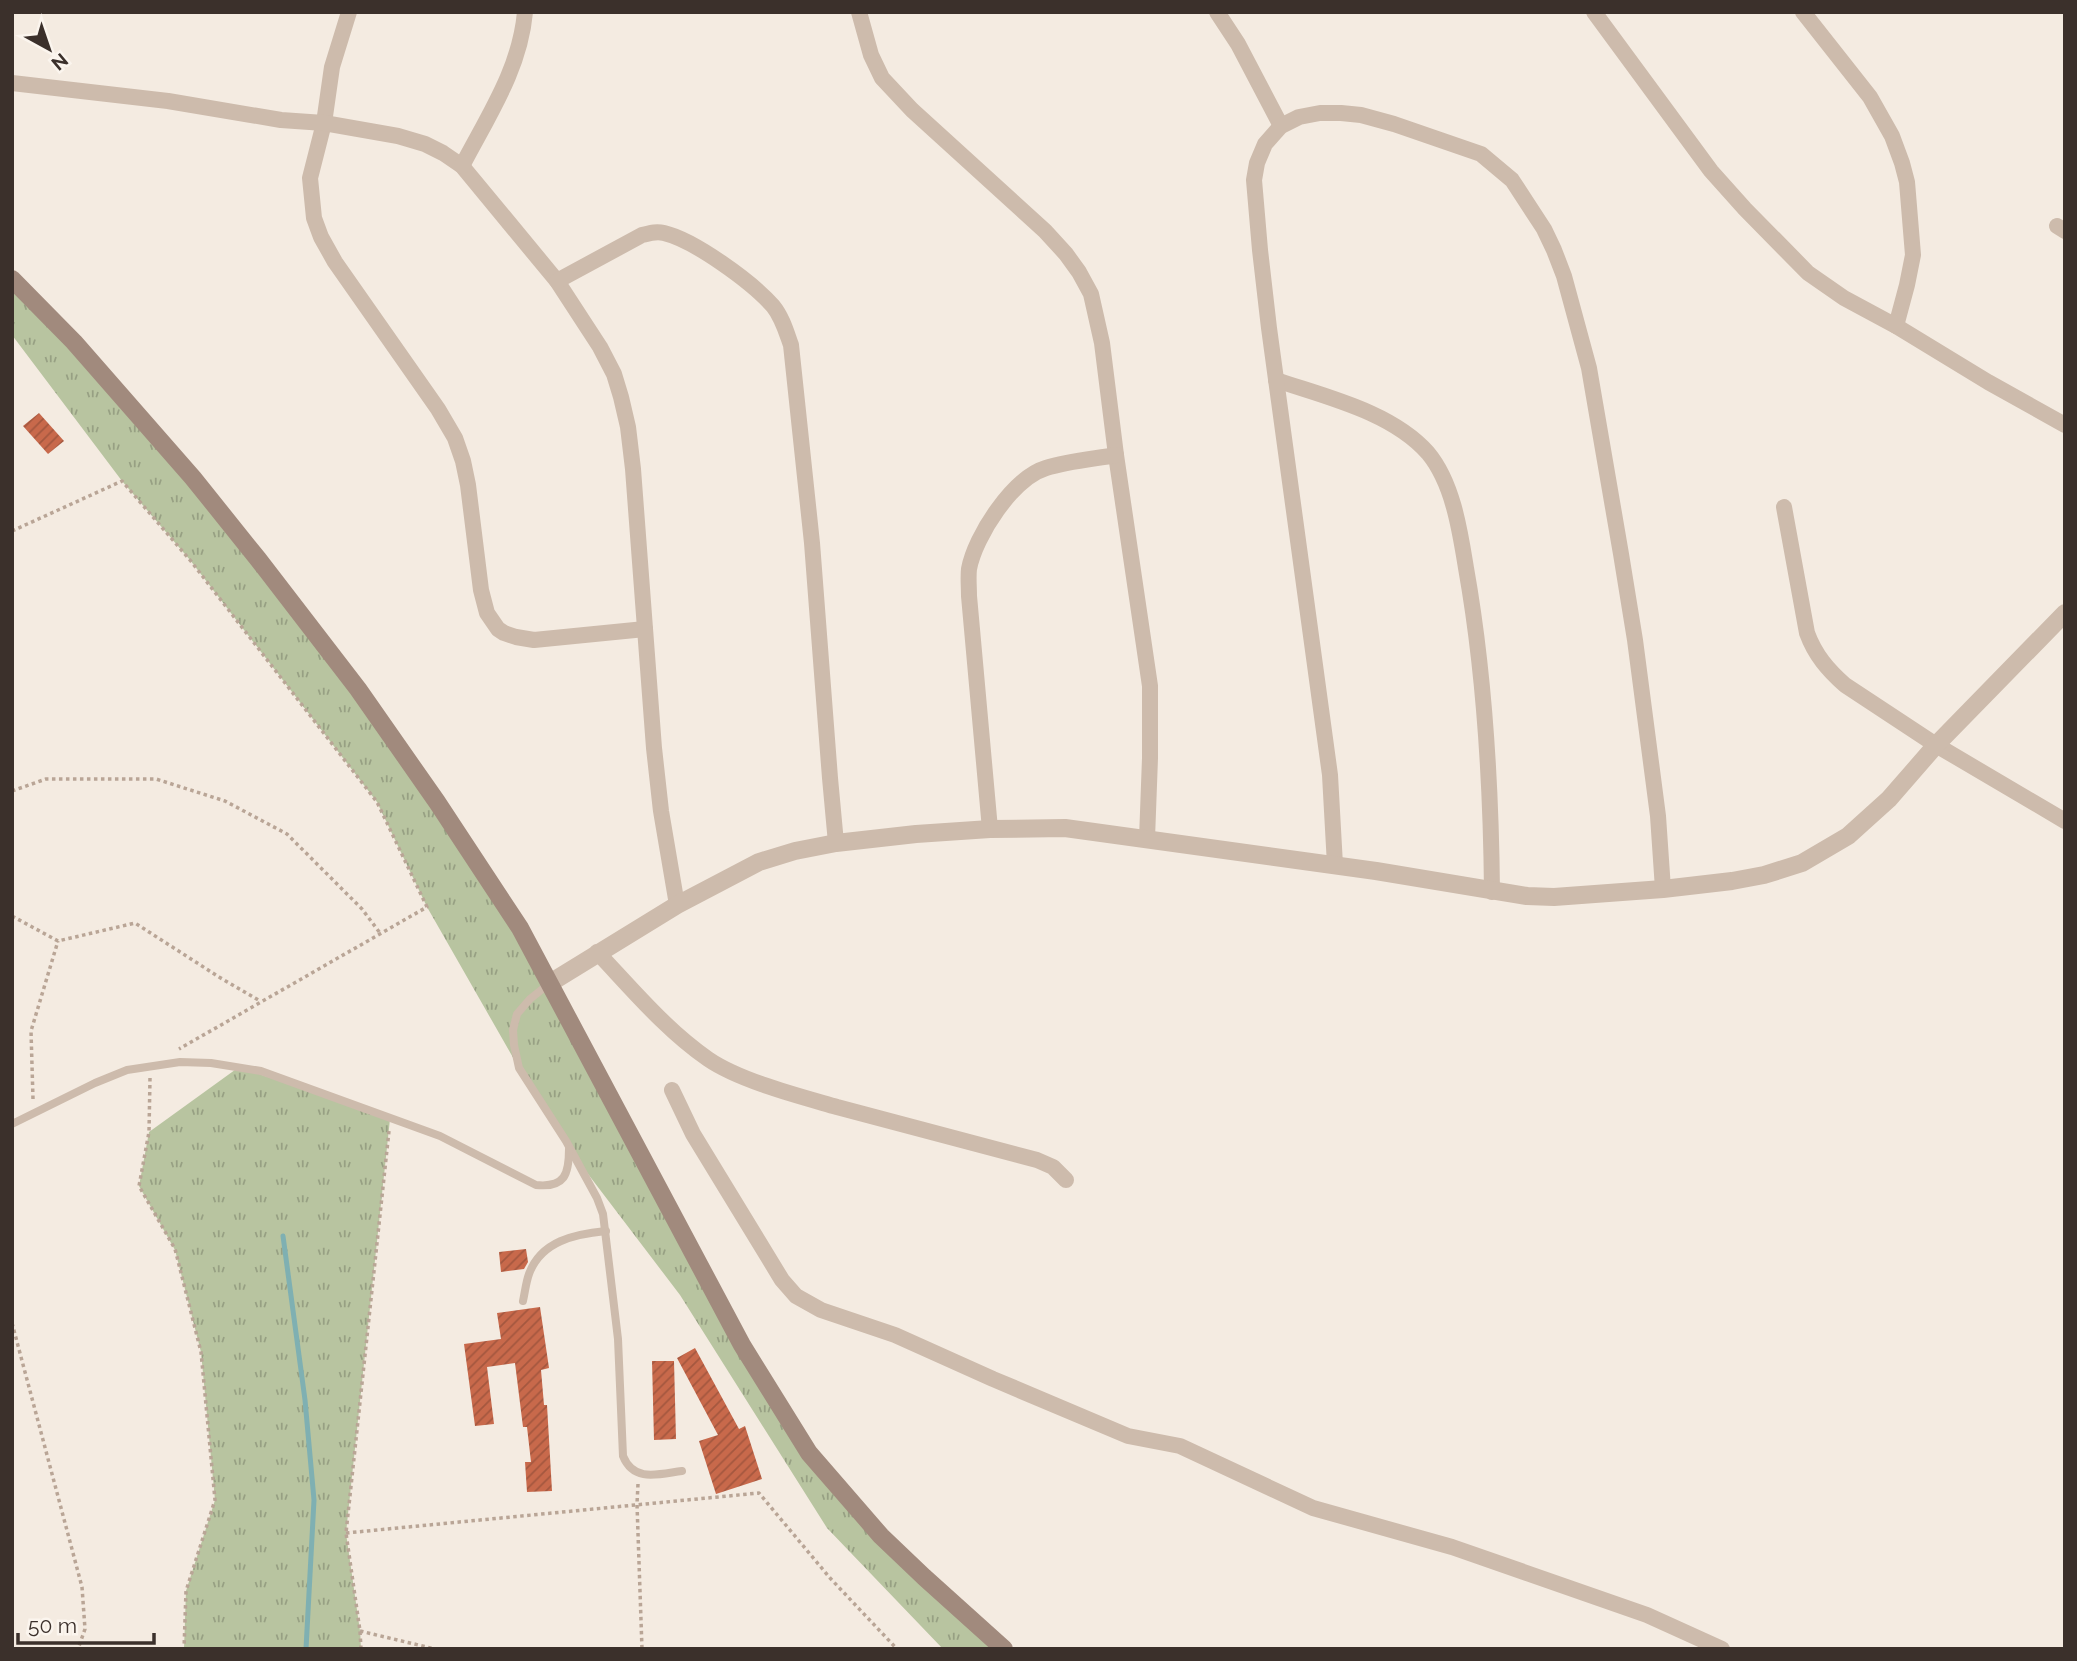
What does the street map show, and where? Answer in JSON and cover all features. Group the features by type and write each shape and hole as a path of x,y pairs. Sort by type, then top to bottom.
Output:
{"main road":[{"path":"12,279 74,342 193,478 258,559 358,689 475,859 520,928 742,1345 809,1453 881,1536 1004,1649"}],"street":[{"path":"349,12 332,67 324,123 310,178 314,218 335,262 438,408 455,438 468,485 486,613 504,633 534,640 645,629"},
{"path":"462,166 514,64 525,12"},
{"path":"859,12 871,55 882,78 1045,231 1079,272 1090,295 1102,343 1150,686 1147,839"},
{"path":"1217,12 1238,44 1281,125"},
{"path":"1594,12 1711,171 1808,273 1844,298 2065,425"},
{"path":"1803,12 1870,97 1892,136 1902,163 1907,182 1913,255 1908,285 1896,326"},
{"path":"12,83 168,102 282,120 324,123 398,136 425,144 462,166 557,281 600,347 614,374 628,427 654,748 661,811 677,905"},
{"path":"1335,865 1330,775 1259,250 1254,180 1256,163 1265,144 1281,125 1299,117 1320,113 1360,115 1432,136 1481,154 1512,180 1549,240 1564,276 1589,368 1635,640 1658,816 1663,889"},
{"path":"557,281 642,235 665,233 695,247 753,286 774,307 783,322 791,345 812,543 836,843"},
{"path":"1276,380 1353,406 1411,438 1437,465 1449,488 1462,545 1482,669 1491,802 1492,892"},
{"path":"990,829 969,596 969,570 973,555 986,528 1003,503 1033,474 1045,468 1116,455"},
{"path":"1784,507 1807,633 1812,648 1832,673 1845,685 1937,745 2065,821"},
{"path":"550,983 677,905 759,862 836,843 916,834 1065,828 1335,865 1492,892 1554,897 1663,889 1764,875 1802,863 1848,836 1872,815 2065,613"},
{"path":"597,952 653,1012 684,1040 709,1060 736,1074 794,1095 1037,1160 1053,1167 1066,1180"},
{"path":"672,1090 693,1134 782,1280 796,1296 821,1310 895,1335 1128,1437 1180,1446 1313,1507 1452,1547 1647,1615 1722,1649"}],"lane":[{"path":"550,983 517,1014 513,1030 514,1045 519,1068 552,1118 597,1198 603,1214 618,1339 623,1456 627,1465 639,1474 658,1475 682,1471"},
{"path":"12,1124 95,1083 128,1070 180,1062 211,1063 261,1071 440,1136 536,1185 558,1184 568,1170 569,1149"},
{"path":"523,1301 528,1275 547,1250 563,1238 606,1231"}],"path":[{"path":"12,531 122,481 190,561 377,802 427,906 150,1066 149,1132 139,1186 175,1250 201,1352 215,1500 186,1591 184,1649"},
{"path":"12,791 46,779 156,779 225,801 287,834 362,909 380,933"},
{"path":"12,916 58,941 135,923 260,1001"},
{"path":"34,1112 31,1031 58,941"},
{"path":"361,1649 346,1533 390,1119"},
{"path":"12,1323 82,1587 85,1629 78,1649"},
{"path":"639,1474 637,1504 642,1649"},
{"path":"346,1533 759,1493 830,1578 897,1649"},
{"path":"360,1630 435,1649"}],"green space":[{"path":"12,279 258,559 520,928 809,1453 1004,1649 943,1649 827,1528 680,1295 569,1149 519,1068 427,907 377,802 190,560 122,481 12,335"},
{"path":"239,1067 390,1119 346,1533 361,1649 184,1649 186,1591 215,1500 201,1352 175,1250 139,1186 149,1132"}],"building":[{"path":"39,413 64,441 48,454 23,426"},
{"path":"526,1249 528,1262 524,1269 501,1272 499,1252"},
{"path":"540,1307 549,1368 541,1370 544,1405 547,1405 552,1491 527,1492 525,1462 531,1462 527,1427 523,1427 515,1363 487,1367 494,1424 475,1426 464,1344 501,1339 497,1313"},
{"path":"695,1348 739,1429 745,1426 762,1479 716,1494 699,1441 718,1435 677,1358"},
{"path":"652,1361 674,1361 676,1439 654,1440"}],"waterway":[{"path":"283,1236 305,1400 314,1500 306,1649"}]}
